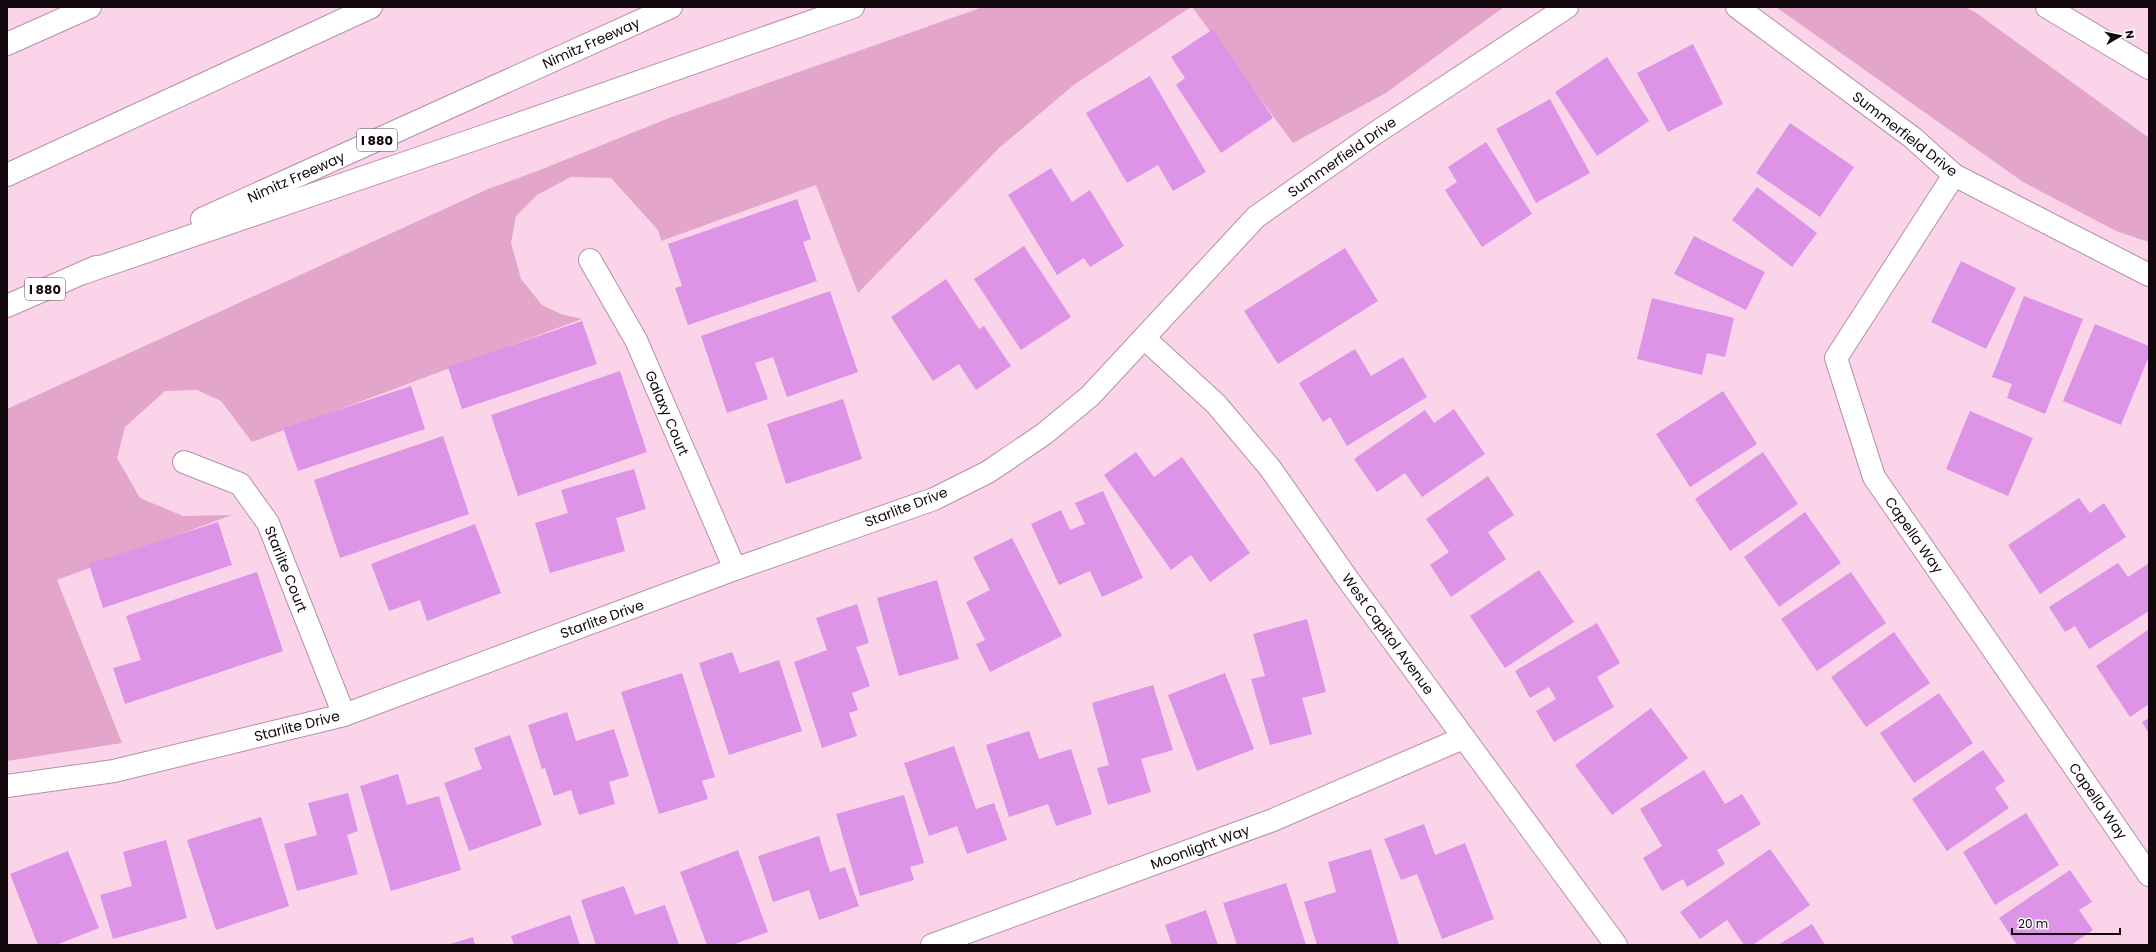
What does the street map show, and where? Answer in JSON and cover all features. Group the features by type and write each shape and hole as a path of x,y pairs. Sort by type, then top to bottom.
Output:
{"main road":[{"path":"7,44 90,7"},
{"path":"7,175 370,7"},
{"name":"Nimitz Freeway","path":"7,306 671,7"},
{"path":"83,273 492,133 853,7"},
{"name":"Summerfield Drive","path":"1144,338 1256,217 1374,134 1567,7"},
{"name":"Summerfield Drive","path":"1737,7 1912,138 1954,175 2149,275"},
{"path":"2047,7 2149,68"},
{"name":"Capella Way","path":"1954,175 1836,358 1874,477 2149,875"},
{"name":"Galaxy Court","path":"590,260 636,340 735,569"},
{"name":"Starlite Drive","path":"7,786 114,771 344,714 735,569 934,499 988,472 1044,434 1090,396 1144,338"},
{"name":"West Capitol Avenue","path":"1144,338 1216,404 1270,468 1463,738 1616,945"},
{"name":"Starlite Court","path":"184,462 240,484 268,523 344,714"},
{"name":"Moonlight Way","path":"932,945 1273,820 1463,738"}],"shaded area":[{"path":"983,7 1191,7 1075,84 999,148 858,293 816,185 661,241 658,230 611,178 571,177 537,195 516,216 511,243 521,279 542,305 561,314 582,319 252,442 221,401 197,390 165,391 125,427 117,458 140,498 183,516 232,515 57,580 122,743 7,761 7,409 488,189 540,170 669,118"},
{"path":"1192,7 1504,7 1386,93 1293,143"},
{"path":"1776,7 1965,7 1975,12 2149,138 2149,242 2116,231 2023,182"}],"building":[{"path":"1213,29 1273,118 1221,153 1176,85 1185,78 1171,57"},
{"path":"1693,44 1723,104 1668,132 1637,73"},
{"path":"1607,57 1649,121 1597,156 1555,92"},
{"path":"1150,76 1206,172 1173,191 1158,165 1127,183 1086,113"},
{"path":"1550,99 1590,173 1536,203 1496,129"},
{"path":"1790,123 1854,167 1820,217 1756,173"},
{"path":"1486,142 1532,214 1482,247 1445,190 1457,182 1448,167"},
{"path":"1051,168 1072,202 1090,190 1124,246 1090,267 1084,258 1057,275 1008,195"},
{"path":"1757,187 1817,233 1792,267 1732,220"},
{"path":"797,199 811,239 803,242 817,281 688,325 675,288 682,286 668,244"},
{"path":"1694,236 1765,272 1746,310 1674,274"},
{"path":"1024,246 1071,317 1021,350 974,279"},
{"path":"1345,248 1378,301 1278,364 1244,311"},
{"path":"1961,261 2016,288 1986,349 1931,322"},
{"path":"946,279 979,329 984,326 1011,366 976,390 959,364 933,381 891,317"},
{"path":"830,291 858,372 787,397 773,357 755,363 768,399 727,413 701,336"},
{"path":"2024,296 2083,319 2045,414 2007,398 2012,384 1992,377"},
{"path":"1652,298 1734,318 1725,357 1707,353 1702,375 1637,359"},
{"path":"582,321 597,364 462,409 448,367"},
{"path":"2095,324 2149,346 2149,356 2121,425 2063,401"},
{"path":"1355,349 1371,376 1403,357 1427,397 1347,446 1330,417 1323,422 1299,383"},
{"path":"620,371 647,452 518,496 491,415"},
{"path":"411,386 425,429 298,471 283,428"},
{"path":"1723,391 1757,444 1690,487 1656,434"},
{"path":"843,399 862,459 786,484 767,424"},
{"path":"1454,409 1485,454 1422,497 1405,473 1377,492 1354,459 1425,410 1434,423"},
{"path":"1970,411 2033,438 2008,496 1946,469"},
{"path":"443,436 469,514 340,558 314,480"},
{"path":"1136,452 1154,477 1182,457 1250,553 1210,582 1191,555 1171,570 1104,475"},
{"path":"1763,452 1798,504 1730,551 1695,499"},
{"path":"634,469 646,509 616,518 625,551 550,573 535,523 568,513 561,490"},
{"path":"1488,476 1514,515 1488,532 1506,559 1451,597 1430,565 1449,552 1426,519"},
{"path":"1103,491 1143,578 1102,597 1090,571 1059,585 1031,524 1061,510 1070,530 1085,524 1075,503"},
{"path":"2079,498 2090,513 2104,503 2126,537 2040,594 2008,545"},
{"path":"1805,512 1841,563 1779,607 1744,557"},
{"path":"218,522 232,565 103,608 89,564"},
{"path":"475,524 501,593 427,621 420,600 389,611 371,564"},
{"path":"1012,538 1062,636 990,672 976,644 985,640 966,602 990,590 973,557"},
{"path":"2118,563 2128,577 2149,563 2149,611 2089,649 2075,626 2065,632 2049,607"},
{"path":"1539,570 1574,622 1505,668 1470,616"},
{"path":"257,572 283,651 125,704 113,668 141,660 126,616"},
{"path":"1851,572 1886,623 1817,671 1781,619"},
{"path":"937,580 959,659 899,676 877,598"},
{"path":"857,604 869,643 856,647 870,686 852,693 858,710 849,713 857,736 822,748 794,662 827,650 816,618"},
{"path":"1307,619 1326,692 1302,698 1312,734 1270,745 1251,679 1265,676 1253,634"},
{"path":"1597,623 1620,663 1597,677 1614,707 1554,742 1536,711 1556,699 1549,687 1530,698 1515,671"},
{"path":"2149,629 2149,704 2130,717 2096,666"},
{"path":"1894,632 1930,683 1866,727 1831,677"},
{"path":"732,652 740,673 779,660 802,731 729,755 699,663"},
{"path":"682,673 715,777 702,781 708,799 659,814 621,692"},
{"path":"1225,673 1254,749 1197,771 1168,695"},
{"path":"1153,685 1173,750 1141,759 1151,792 1108,805 1097,768 1109,765 1092,703"},
{"path":"1939,693 1973,743 1914,783 1880,733"},
{"path":"1651,708 1688,758 1612,815 1575,765"},
{"path":"567,712 576,741 614,729 629,776 609,782 615,804 579,815 571,790 554,796 545,768 542,769 528,725"},
{"path":"2149,718 2149,734 2142,722"},
{"path":"1029,731 1039,759 1071,749 1092,814 1056,826 1048,804 1009,817 986,745"},
{"path":"510,735 542,825 469,851 444,783 482,769 474,748"},
{"path":"954,746 976,809 994,803 1007,840 967,854 957,826 929,836 904,763"},
{"path":"1983,750 2005,781 1995,788 2009,808 1947,851 1912,799"},
{"path":"1704,770 1725,804 1742,794 1761,824 1717,850 1725,864 1687,887 1683,879 1662,891 1643,858 1662,846 1640,809"},
{"path":"398,774 407,805 439,796 461,870 391,891 360,786"},
{"path":"348,793 358,831 347,835 358,874 297,891 284,844 317,835 308,803"},
{"path":"904,795 924,863 910,867 914,880 860,896 836,814"},
{"path":"2026,813 2059,865 1995,905 1963,852"},
{"path":"261,817 289,906 216,930 187,840"},
{"path":"1424,824 1435,855 1465,843 1494,919 1442,939 1417,874 1401,880 1384,839"},
{"path":"819,836 830,872 845,867 859,906 819,920 809,890 773,902 758,856"},
{"path":"166,840 187,918 113,939 100,895 132,886 123,852"},
{"path":"1371,849 1399,945 1317,945 1304,902 1336,892 1328,862"},
{"path":"1770,849 1810,905 1753,945 1744,945 1727,920 1700,939 1680,912"},
{"path":"738,850 768,932 732,945 707,945 680,872"},
{"path":"68,851 99,928 56,945 38,945 10,874"},
{"path":"2070,870 2092,902 2079,910 2093,930 2071,945 2017,945 1999,918"},
{"path":"1286,883 1306,945 1237,945 1223,903"},
{"path":"624,886 635,915 665,905 679,945 596,945 581,900"},
{"path":"1206,910 1218,945 1172,945 1165,925"},
{"path":"570,915 580,945 514,945 511,936"},
{"path":"1812,924 1825,945 1778,945"},
{"path":"473,937 475,945 447,945"}]}
